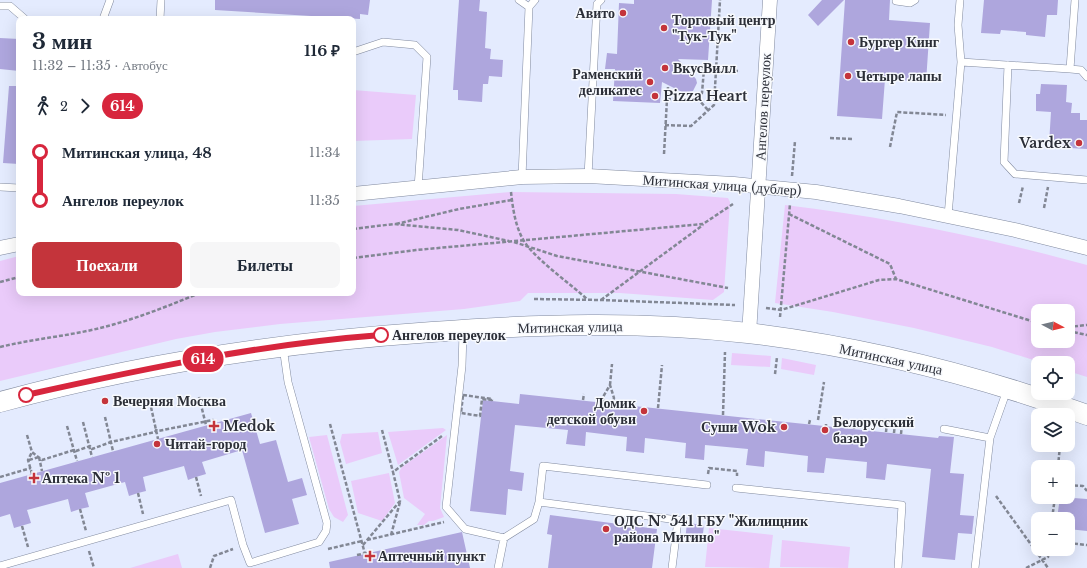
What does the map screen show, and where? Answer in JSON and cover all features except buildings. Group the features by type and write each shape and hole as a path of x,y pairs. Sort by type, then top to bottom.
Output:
{"main road":[{"name":"Митинская улица","path":"0,402 26,395 176,363 283,346 350,338 560,325 636,326 749,334 860,351 918,363 1008,388 1087,415"}],"street":[{"name":"Ангелов переулок","path":"749,334 770,0"},
{"name":"Митинская улица (дублер)","path":"356,194 522,177 588,176 759,186 816,192 948,216 1015,230 1087,248"},
{"path":"0,248 16,245"}],"lane":[{"path":"104,16 110,0"},
{"path":"160,16 161,0"},
{"path":"518,0 529,7"},
{"path":"522,177 529,7 535,0"},
{"path":"588,176 597,4 601,0"},
{"path":"896,1 910,2 915,0"},
{"path":"948,216 961,62 958,25 960,0"},
{"path":"1070,69 1075,0"},
{"path":"0,6 10,3 22,16"},
{"path":"356,51 383,42 415,45 427,57 418,188"},
{"path":"961,62 1081,70 1087,77"},
{"path":"1008,65 1004,162 1015,174 1087,180"},
{"path":"0,187 16,188"},
{"path":"463,330 462,366 446,507 465,528 504,538"},
{"path":"0,566 231,500 250,565 319,542 326,531 327,523 288,382 283,346"},
{"path":"975,568 990,438 1008,388"},
{"path":"944,429 990,438"},
{"path":"498,568 504,538 534,519 539,502 543,466 707,485"},
{"path":"736,488 902,505 898,568"},
{"path":"539,502 678,520 672,568"}],"path":[{"path":"665,125 690,126 714,105 720,0"},
{"path":"690,68 740,71"},
{"path":"667,99 694,100 697,98 702,93 704,69"},
{"path":"664,154 668,87"},
{"path":"697,98 708,110"},
{"path":"890,147 897,112 956,116"},
{"path":"830,138 854,139"},
{"path":"792,178 795,140"},
{"path":"1019,203 1025,175"},
{"path":"1044,208 1050,177"},
{"path":"511,192 513,210 528,247 588,300"},
{"path":"356,229 394,224 459,209 512,200"},
{"path":"601,300 637,272 733,204"},
{"path":"780,317 790,204"},
{"path":"789,214 890,264 896,280"},
{"path":"394,224 458,230 512,242 556,256 728,288"},
{"path":"356,258 525,240 703,224"},
{"path":"0,282 16,278"},
{"path":"534,300 601,300 751,306 781,310 879,280 896,280 1031,321"},
{"path":"0,347 26,341 88,331 136,318 192,296"},
{"path":"1075,327 1087,326"},
{"path":"1075,332 1087,335"},
{"path":"723,415 725,352"},
{"path":"775,374 777,357"},
{"path":"612,364 610,385 614,398 613,403"},
{"path":"658,408 662,366"},
{"path":"818,420 824,382"},
{"path":"603,402 603,397 610,385"},
{"path":"583,400 584,394"},
{"path":"463,395 492,399 482,399 480,416 461,413 463,395"},
{"path":"199,397 206,425"},
{"path":"151,407 158,439"},
{"path":"105,417 113,451"},
{"path":"27,435 32,452 42,460 90,446 92,449 111,442 155,432 156,430 212,420 214,423"},
{"path":"809,424 810,420"},
{"path":"83,422 92,457"},
{"path":"886,432 887,422 904,424 901,434"},
{"path":"894,423 894,433"},
{"path":"330,424 365,554"},
{"path":"67,426 77,461"},
{"path":"854,429 854,426 870,428"},
{"path":"382,430 400,501 391,535"},
{"path":"393,472 447,432"},
{"path":"32,452 28,460 32,474"},
{"path":"28,460 38,457"},
{"path":"38,457 42,471"},
{"path":"0,477 31,468"},
{"path":"709,468 737,471"},
{"path":"196,477 200,492"},
{"path":"985,481 1048,568"},
{"path":"1075,485 1083,486 1087,491"},
{"path":"138,493 146,525"},
{"path":"326,550 362,543 400,501"},
{"path":"80,509 85,524"},
{"path":"366,540 447,522"},
{"path":"22,526 30,558"},
{"path":"86,542 94,568"},
{"path":"1075,543 1087,545"},
{"path":"210,568 214,556 243,545"},
{"path":"358,555 370,552"},
{"path":"1026,568 1048,556"}],"shaded area":[{"path":"356,90 416,95 412,139 356,141"},
{"path":"511,192 676,194 728,198 730,202 724,292 713,300 620,293 528,293 520,301 464,309 280,324 215,332 176,339 0,381 0,261 16,257 16,296 356,296 356,206"},
{"path":"785,205 937,229 1087,265 1087,377 1075,373 1075,356 1031,356 1031,359 992,347 914,328 833,312 775,303"},
{"path":"732,353 771,356 770,367 731,365"},
{"path":"782,358 816,365 814,375 781,369"},
{"path":"443,428 446,430 398,465 388,432"},
{"path":"378,432 382,453 346,464 340,442 342,434"},
{"path":"327,435 348,515 343,522 334,517 329,509 309,437"},
{"path":"447,435 440,508 444,517 429,521 424,525 417,525 425,514 404,498 399,472 402,467"},
{"path":"389,473 395,503 382,521 358,513 351,481"},
{"path":"709,528 773,535 769,568 705,567"},
{"path":"782,540 850,547 848,568 780,567"},
{"path":"178,554 182,568 130,568"}],"bus line":[{"name":"614","path":"26,395 176,363 283,346 381,335"}],"place":[{"name":"Авито","path":"623,13"},
{"name":"Торговый центр \"Тук-Тук\"","path":"664,28"},
{"name":"Бургер Кинг","path":"851,42"},
{"name":"ВкусВилл","path":"665,68"},
{"name":"Четыре лапы","path":"848,76"},
{"name":"Раменский деликатес","path":"650,82"},
{"name":"Pizza Heart","path":"655,96"},
{"name":"Vardex","path":"1079,143"},
{"name":"Ангелов переулок","path":"381,335"},
{"name":"Вечерняя Москва","path":"105,401"},
{"name":"Домик детской обуви","path":"644,411"},
{"name":"Medok","path":"214,426"},
{"name":"Суши Wok","path":"784,427"},
{"name":"Белорусский базар","path":"825,430"},
{"name":"Читай-город","path":"157,444"},
{"name":"Аптека № 1","path":"34,478"},
{"name":"ОДС № 541 ГБУ \"Жилищник района Митино\"","path":"606,529"},
{"name":"Аптечный пункт","path":"370,556"}]}
